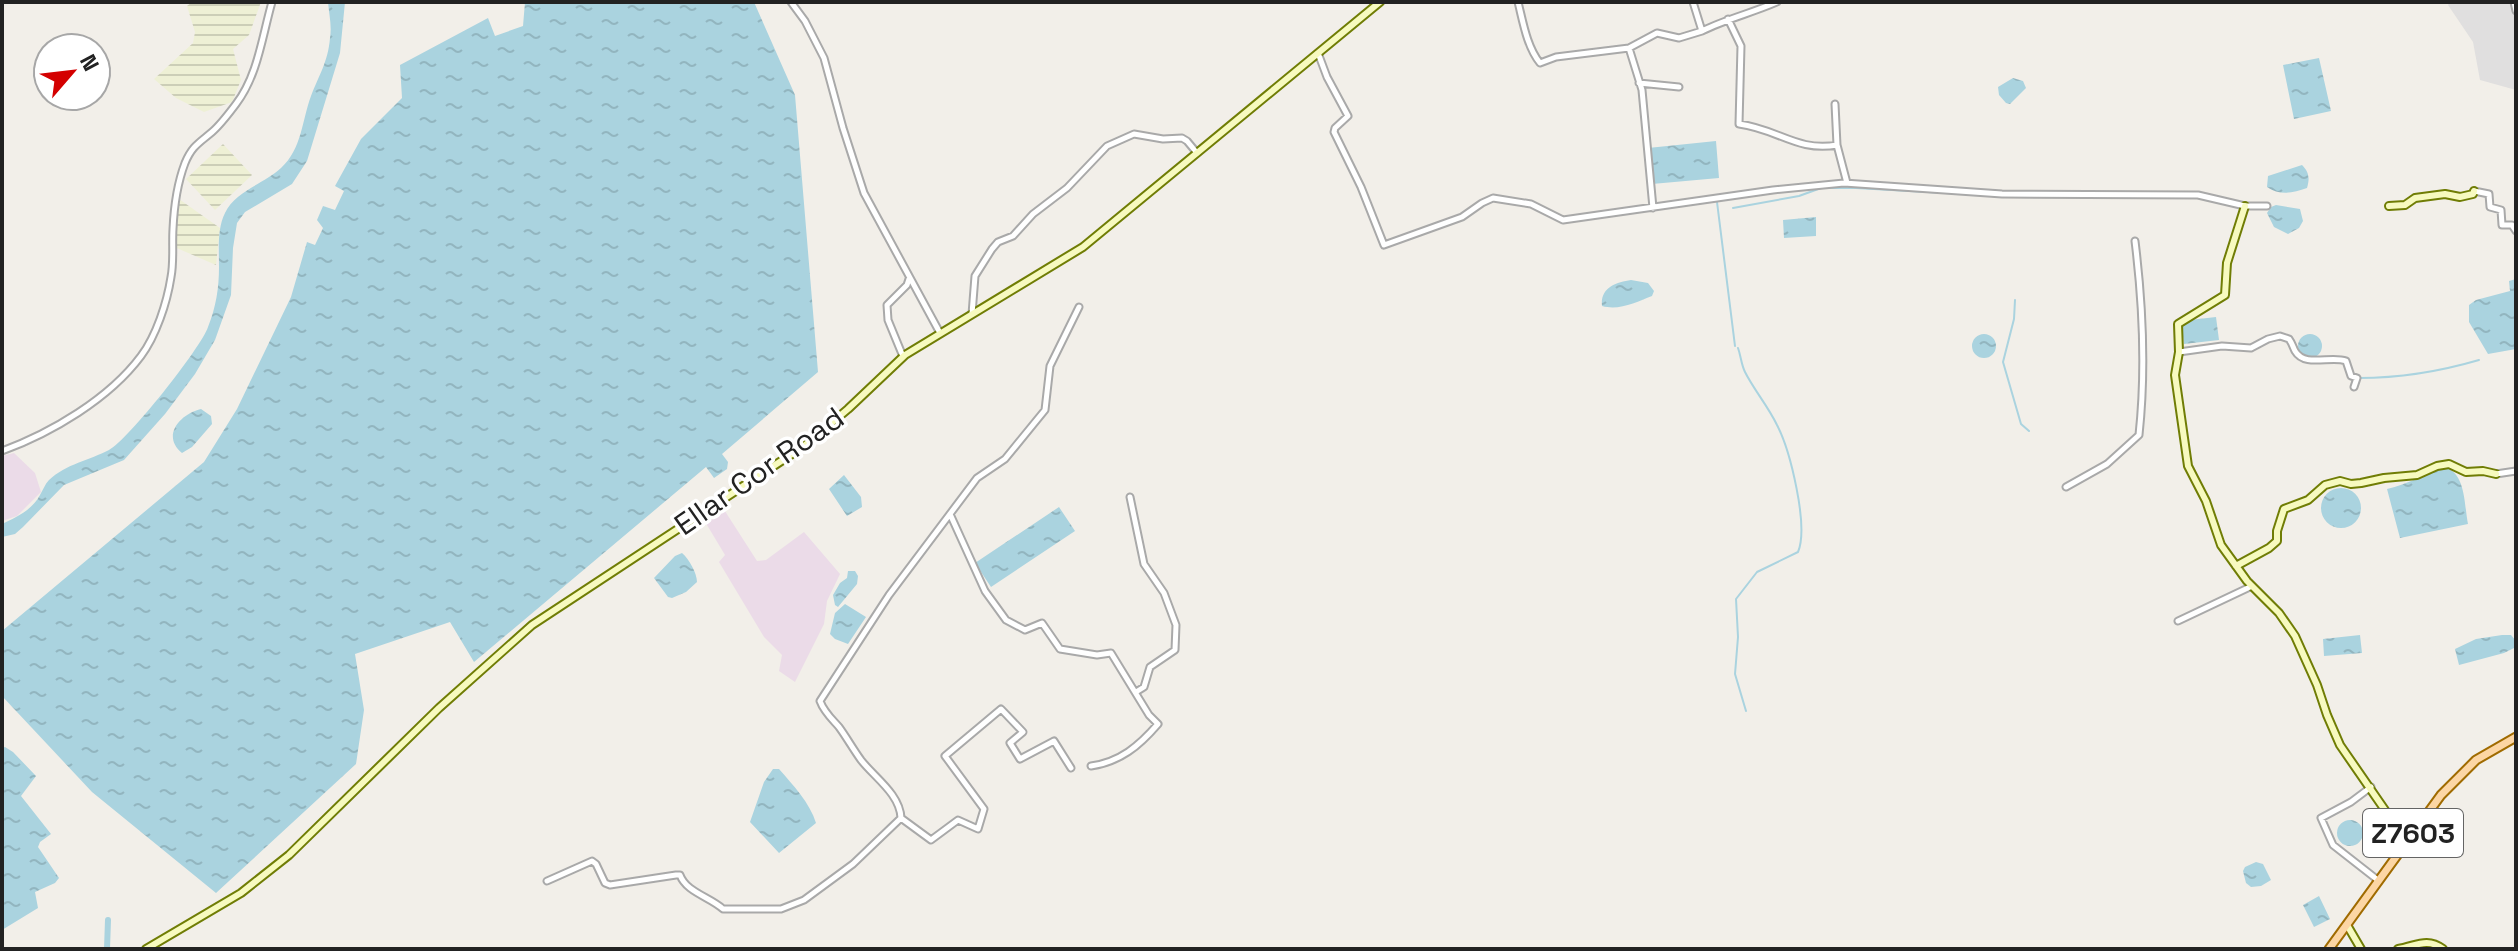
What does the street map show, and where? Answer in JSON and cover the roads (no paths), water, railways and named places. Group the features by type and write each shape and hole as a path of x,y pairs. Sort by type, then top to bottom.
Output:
{"main road":[{"name":"Ellar Cor Road","path":"146,949 241,893 289,855 439,708 532,625 804,446 905,355 1083,247 1380,2"},
{"path":"2389,206 2445,194 2460,197 2474,191"},
{"path":"2245,206 2227,263 2225,295 2178,324 2179,352 2175,375 2188,466 2206,501 2221,545 2295,636 2340,745 2407,842"},
{"path":"2236,566 2277,541 2284,509 2308,500 2325,485 2417,475 2449,464 2466,472 2496,474"},
{"name":"Z7603","path":"2329,949 2441,795 2476,760 2516,737"},
{"path":"2347,925 2361,949"},
{"path":"2398,949 2426,941 2443,949"}],"street":[{"path":"2,451 63,423 129,371 143,354 160,316 171,277 175,213 185,164 197,142 212,132 236,105 248,85 272,2"},
{"path":"791,2 805,21 824,58 864,193 940,333"},
{"path":"1518,2 1528,40 1540,63 1556,57 1629,48 1657,33 1679,38 1777,2"},
{"path":"1693,2 1702,31"},
{"path":"2514,2 2516,11"},
{"path":"1728,19 1741,46 1739,124 1785,136 1794,143 1821,148 1837,145"},
{"path":"1629,48 1642,90 1653,208"},
{"path":"1318,53 1348,116 1334,132 1361,187 1384,245 1462,217 1493,198 1531,204 1563,220 1773,190 1847,183 2002,194 2198,195 2245,206 2267,206"},
{"path":"1639,83 1679,87"},
{"path":"1835,104 1837,145 1847,183"},
{"path":"972,314 975,276 992,249 998,242 1013,236 1033,214 1067,188 1107,146 1134,134 1163,139 1182,138 1197,153"},
{"path":"2474,191 2489,194 2492,210 2501,210 2502,225 2512,225 2516,231"},
{"path":"2066,487 2107,464 2139,435 2143,398 2143,336 2135,241"},
{"path":"902,354 888,320 887,305 907,285 909,277"},
{"path":"850,871 901,818 901,812 824,711 820,701 889,595 977,478 1005,459 1045,410 1050,366 1079,307"},
{"path":"2179,352 2222,346 2251,348 2280,336 2292,341 2297,354 2306,359 2343,359 2351,376 2357,378 2354,387"},
{"path":"2496,474 2516,471"},
{"path":"1130,497 1144,564 1164,593 1176,625 1175,650 1150,667 1144,687 1136,692"},
{"path":"950,514 985,591 1006,620 1025,630 1042,623 1060,649 1097,655 1111,653 1149,715 1158,724 1139,746 1107,763 1091,766"},
{"path":"2178,621 2252,586"},
{"path":"901,818 931,840 958,820 978,829 984,809 945,756 1001,709 1023,732 1010,743 1020,759 1054,741 1071,768"},
{"path":"2371,787 2321,818 2333,845 2379,881"},
{"path":"547,881 592,861 605,883 610,885 680,875 688,888 712,899 723,909 781,909 804,900 853,864 901,818"}],"water":[{"path":"328,2 345,2 340,53 307,161 292,184 245,212 237,223 231,295 215,340 195,374 124,460 64,485 15,534 2,537 2,524 28,509 56,475 109,450 132,430 203,338 216,297 222,219 236,199 274,174 293,152 327,54 331,29"},
{"path":"525,2 754,2 795,95 818,372 722,454 728,462 727,469 714,478 706,467 474,662 450,622 355,654 364,710 356,764 216,893 92,792 2,696 2,631 204,462 237,409 291,297 307,242 315,245 323,228 317,220 323,206 335,210 344,191 335,186 361,139 402,98 400,65 488,18 495,36 523,26"},
{"path":"2319,58 2331,111 2294,119 2283,65"},
{"path":"2013,78 2023,81 2026,88 2010,104 1999,95 1998,87"},
{"path":"1716,141 1719,178 1652,184 1648,148"},
{"path":"2302,165 2308,175 2307,188 2287,193 2267,187 2268,176"},
{"path":"2276,205 2300,209 2303,221 2299,228 2288,234 2274,227 2267,213"},
{"path":"1816,217 1816,236 1784,238 1783,220"},
{"path":"2516,279 2516,349 2488,354 2469,322 2469,305 2476,300 2510,291 2509,281"},
{"path":"1631,280 1648,283 1654,291 1652,296 1621,307 1602,306 1606,290"},
{"path":"2216,317 2219,340 2184,344 2181,321"},
{"path":"1984,334 1992,338 1996,346 1992,354 1984,358 1976,354 1972,346 1976,338"},
{"path":"2310,334 2321,341 2322,346 2315,357 2310,358 2299,351 2298,346 2305,335"},
{"path":"201,409 211,416 212,424 192,447 182,453 173,440 176,426 186,416"},
{"path":"2445,467 2457,476 2460,483 2468,524 2400,538 2387,489"},
{"path":"844,475 861,497 862,507 847,516 829,489"},
{"path":"2341,488 2355,494 2361,508 2355,522 2341,528 2327,522 2321,508 2327,494"},
{"path":"1059,507 1075,531 991,587 975,563"},
{"path":"682,553 692,566 697,582 686,592 668,597 654,578 675,556"},
{"path":"848,571 855,571 857,584 838,607 833,595 847,578"},
{"path":"845,604 866,617 848,644 830,634 835,613"},
{"path":"2360,635 2362,653 2324,656 2323,639"},
{"path":"2511,635 2516,647 2459,665 2455,649 2476,639"},
{"path":"5,747 36,776 21,796 51,834 38,847 59,878 35,892 38,908 2,930 2,748"},
{"path":"773,769 779,769 795,788 810,808 816,823 779,853 750,822 764,782"},
{"path":"2350,820 2359,824 2363,833 2359,842 2350,846 2341,842 2337,833 2341,824"},
{"path":"2256,862 2263,864 2271,880 2251,887 2246,883 2243,871"},
{"path":"2319,896 2330,919 2314,927 2303,905"}],"waterway":[{"path":"1733,208 1799,196 1821,188 1981,195"},
{"path":"2141,198 2175,196"},
{"path":"2099,197 2137,198"},
{"path":"1717,202 1735,346"},
{"path":"2015,300 2014,319 2003,362 2021,424 2029,431"},
{"path":"1738,348 1745,372 1782,437 1792,469 1801,525 1798,552 1757,572 1736,599 1738,637 1735,674 1746,711"},
{"path":"2359,378 2419,374 2479,360"},
{"path":"2220,548 2228,560"},
{"path":"107,949 108,920"}]}
